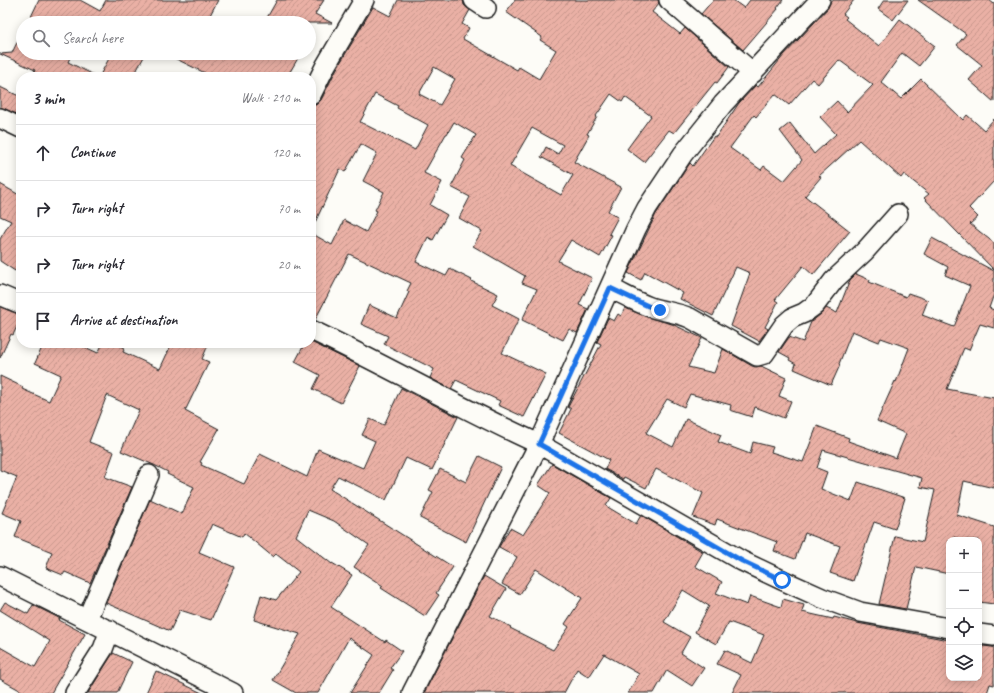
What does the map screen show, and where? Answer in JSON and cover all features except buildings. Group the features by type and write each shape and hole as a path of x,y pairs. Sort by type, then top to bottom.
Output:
{"street":[{"path":"316,85 364,0"},
{"path":"669,0 753,72"},
{"path":"412,693 539,444 636,229 647,208 684,154 723,104 820,0"},
{"path":"0,118 16,126"},
{"path":"610,288 648,306 660,310 679,313 757,356 761,356 764,354 784,325 792,318 804,313 815,305 834,280 865,251 898,214"},
{"path":"0,295 16,302"},
{"path":"316,332 358,352 506,429 539,444 742,561 782,580 822,598 860,612 946,627"},
{"path":"87,619 149,475"},
{"path":"0,576 233,693"},
{"path":"75,693 103,649 110,630"},
{"path":"982,634 994,636"}],"route":[{"path":"660,310 610,288 539,444 742,561 782,580"}]}
